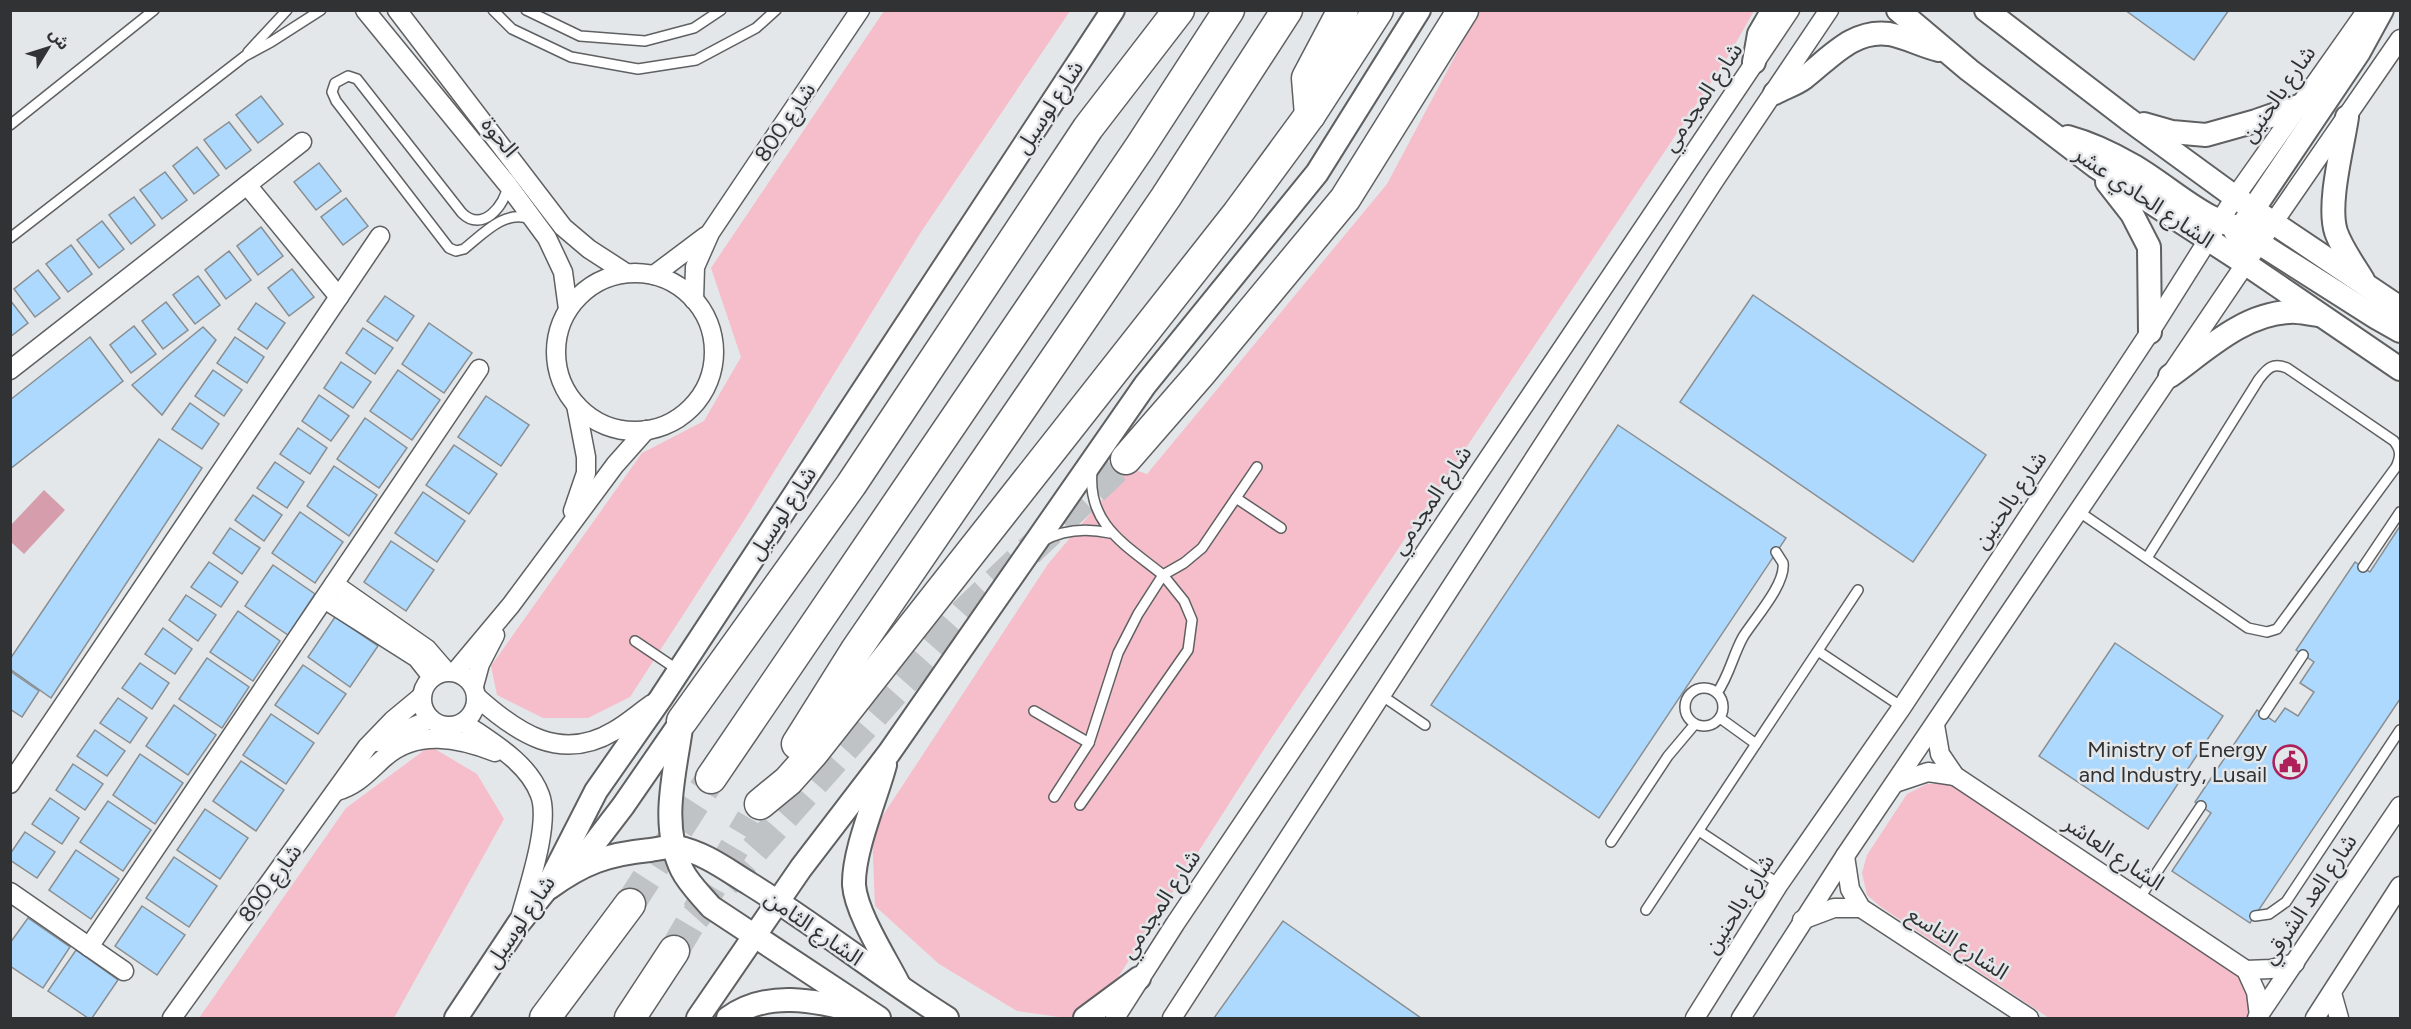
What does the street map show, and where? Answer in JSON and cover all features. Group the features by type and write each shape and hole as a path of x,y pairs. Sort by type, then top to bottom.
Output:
{"highway":[{"path":"682,721 851,485 1088,128 1179,10"},
{"path":"711,778 1140,147 1229,10"},
{"path":"1287,10 1166,197 856,650 756,812 813,753 1238,213 1310,115 1378,10"},
{"path":"1310,115 1307,78 1343,10"},
{"path":"1125,459 1200,374 1345,199 1463,10"},
{"path":"545,1018 630,904"},
{"path":"630,1018 674,951"}],"street":[{"name":"الحوة","path":"365,10 508,185 547,238 559,261 566,285 568,309"},
{"name":"الحوة","path":"396,10 563,227 589,249 626,273"},
{"name":"شارع 800","path":"694,300 695,267 710,233 860,10"},
{"name":"شارع لوسيل","path":"456,1018 519,923 545,891 596,791 661,698 1113,10"},
{"path":"698,1018 778,901 889,753 1145,385 1317,173 1419,10"},
{"path":"1754,62 1759,34 1773,10"},
{"name":"شارع المجدمي","path":"1114,1018 1790,10"},
{"path":"1172,1018 1714,181 1829,10"},
{"name":"الشارع الحادي عشر","path":"1898,10 1946,51 2095,166 2227,230 2246,264 2400,369"},
{"path":"1986,10 2128,119 2244,203 2400,308"},
{"name":"شارع بالحنين","path":"2244,203 2299,106 2367,10"},
{"path":"2227,230 2244,203 2359,52 2382,10"},
{"path":"1775,93 1802,80 1849,42 1872,34 1891,34 1923,46 1946,51"},
{"path":"1741,1018 1845,856 2259,243 2400,39"},
{"path":"2128,119 2172,132 2206,135 2299,106"},
{"path":"2347,117 2336,183 2334,211 2336,231 2365,284"},
{"path":"2047,130 2075,139 2133,165 2227,230 2259,243 2400,331"},
{"path":"10,370 302,142"},
{"path":"2095,166 2132,214 2150,247 2150,332"},
{"path":"248,185 339,297"},
{"path":"2227,230 2263,228 2273,223"},
{"path":"2227,230 2246,264"},
{"name":"شارع بالحنين","path":"1695,1018 1779,884 1902,707 2150,332 2227,230"},
{"name":"شارع 800","path":"654,275 710,233"},
{"path":"10,784 381,236"},
{"path":"626,273 654,275 676,285 694,300 706,317 713,337 714,359 709,380 699,398 685,414 666,425 646,430 620,430 596,421 576,405 562,383 556,358 558,333 568,309 584,291 603,279 626,273"},
{"path":"2170,376 2233,331 2258,318 2290,311 2319,315"},
{"path":"89,947 479,369"},
{"path":"564,533 586,473 586,457 576,405"},
{"path":"511,605 480,664 474,711 464,723 450,727 442,726 431,719 424,709 422,696 427,682 444,674 511,605 615,465 646,430"},
{"path":"329,592 427,649 444,674"},
{"path":"444,674 462,675 502,719 531,737 564,746 584,744 613,732 661,698"},
{"name":"شارع 800","path":"172,1018 367,747 393,720 422,696"},
{"name":"شارع 800","path":"367,747 431,719"},
{"path":"574,870 623,806 682,721"},
{"name":"الشارع الثامن","path":"682,721 669,804 675,847 682,870 711,907 876,1017"},
{"path":"464,723 513,759 534,783 541,796 544,818 519,923"},
{"name":"الشارع العاشر","path":"1935,725 1940,754 1955,776 2246,970"},
{"path":"336,791 359,781 387,754 423,740 437,738 465,741 513,759"},
{"path":"889,753 858,854 854,885 860,909 901,989"},
{"name":"الشارع العاشر","path":"1895,783 1928,772 1955,776"},
{"name":"شارع العد الشرقي","path":"2258,1017 2400,806"},
{"name":"الشارع الثامن","path":"545,891 574,870 607,857 675,847 710,858 778,901 901,989 947,1018"},
{"path":"1845,856 1850,889 1861,908"},
{"path":"2315,1018 2400,886"},
{"path":"10,892 124,971"},
{"path":"1802,920 1834,908 1861,908"},
{"name":"الشارع التاسع","path":"1861,908 2029,1018"},
{"path":"2258,1017 2256,992 2246,970 2271,969 2295,963"},
{"path":"1085,1018 1139,978"},
{"path":"2332,993 2339,1018"},
{"path":"728,1018 763,1001 780,999 810,1000 876,1017"}],"lane":[{"path":"10,125 154,10"},
{"path":"245,56 287,10"},
{"path":"10,238 245,56 289,32 321,10"},
{"path":"493,10 512,29 571,57 638,69 696,60 756,28 776,10"},
{"path":"526,10 580,36 645,41 694,28 721,10"},
{"path":"508,185 505,198 497,209 481,220 470,219 462,213 357,79 348,76 335,83 332,92 336,101 448,248 456,251 464,249 507,218 521,216 535,221"},
{"path":"2079,511 2248,628 2267,632 2277,629 2396,467 2400,458 2400,449 2394,441 2287,368 2278,364 2268,368 2147,558"},
{"path":"1080,805 1188,650 1192,620 1184,601 1162,575 1110,533 1103,522 1094,499 1092,486 1094,461"},
{"path":"1054,797 1089,743 1118,653 1138,614 1162,575 1184,563 1202,548 1257,467"},
{"path":"1236,498 1281,528"},
{"path":"2363,567 2400,512"},
{"path":"1029,552 1049,538 1067,532 1085,529 1110,533"},
{"path":"1717,693 1726,680 1743,637 1781,579 1783,563 1776,552"},
{"path":"1646,910 1858,590"},
{"path":"635,640 678,670"},
{"path":"1818,651 1902,707"},
{"path":"2264,714 2303,655"},
{"path":"1701,688 1717,693 1723,705 1720,718 1708,725 1695,723 1687,715 1685,709 1687,698 1701,688"},
{"path":"1381,695 1425,725"},
{"path":"1034,711 1089,743"},
{"path":"1720,718 1756,744"},
{"path":"1611,842 1668,756 1695,723"},
{"path":"2255,916 2269,914 2286,902 2400,730"},
{"path":"2139,899 2201,806"},
{"path":"1699,831 1779,884"}],"shaded area":[{"path":"884,11 1070,11 921,232 745,519 630,697 588,718 543,718 497,695 491,666 642,453 704,421 741,357 711,268"},
{"path":"1479,11 1754,11 1726,60 1266,746 1092,1018 1066,1018 1017,1011 939,964 875,906 872,832 1048,564 1129,468 1147,474 1387,184"},
{"path":"44,490 65,510 24,554 11,542 11,525"},
{"path":"430,746 477,774 504,819 394,1018 199,1018 346,808"},
{"path":"1927,784 1951,784 2236,974 2248,991 2253,1012 2249,1018 2049,1018 1881,907 1867,895 1862,873 1867,855 1907,794"}],"building":[{"path":"2125,10 2229,10 2194,60"},
{"path":"261,96 283,124 258,143 236,115"},
{"path":"229,122 251,150 226,169 204,140"},
{"path":"197,147 219,175 194,194 173,166"},
{"path":"319,163 341,191 316,210 294,182"},
{"path":"165,172 187,200 162,219 140,190"},
{"path":"134,197 155,225 131,244 109,215"},
{"path":"346,198 368,226 343,245 321,217"},
{"path":"102,221 124,249 99,268 77,240"},
{"path":"261,227 283,256 258,275 237,246"},
{"path":"71,245 92,274 68,292 46,264"},
{"path":"229,251 251,280 226,299 205,270"},
{"path":"292,269 314,297 289,316 268,288"},
{"path":"38,270 60,298 35,317 14,289"},
{"path":"198,276 220,305 195,324 173,295"},
{"path":"1753,295 1986,455 1913,562 1680,402"},
{"path":"385,296 414,316 397,341 367,321"},
{"path":"10,300 28,323 10,337"},
{"path":"166,302 188,330 163,349 142,321"},
{"path":"256,303 285,323 267,349 238,329"},
{"path":"429,323 472,353 444,393 402,364"},
{"path":"134,326 156,354 131,373 110,345"},
{"path":"203,327 216,340 162,415 132,385"},
{"path":"363,328 393,348 375,374 346,353"},
{"path":"90,337 123,381 10,469 10,400"},
{"path":"235,337 264,357 247,383 217,363"},
{"path":"341,362 371,382 353,408 324,388"},
{"path":"213,370 242,390 224,416 195,396"},
{"path":"398,370 440,400 412,440 370,411"},
{"path":"319,395 349,416 331,441 302,421"},
{"path":"486,396 529,425 501,466 458,437"},
{"path":"190,403 219,424 202,449 172,429"},
{"path":"365,418 407,448 379,488 337,459"},
{"path":"1618,425 1786,538 1599,818 1431,705"},
{"path":"298,428 327,448 310,474 280,454"},
{"path":"159,439 202,468 51,698 10,669 10,659"},
{"path":"454,445 497,474 469,514 426,485"},
{"path":"275,462 304,482 287,508 257,488"},
{"path":"334,466 377,495 349,536 307,506"},
{"path":"423,492 465,521 437,562 395,533"},
{"path":"253,495 282,515 264,541 235,520"},
{"path":"300,512 343,542 315,583 272,553"},
{"name":"Ministry of Energy and Industry, Lusail","path":"2400,526 2400,699 2250,923 2172,871 2211,813 2195,802 2257,710 2275,722 2285,708 2298,716 2314,692 2300,683 2314,662 2296,650 2355,562 2370,572"},
{"path":"230,528 260,548 242,574 213,553"},
{"path":"391,541 434,570 406,611 364,582"},
{"path":"209,562 238,582 221,607 191,587"},
{"path":"273,565 315,594 288,635 245,606"},
{"path":"186,595 216,615 198,641 169,620"},
{"path":"238,611 280,641 253,681 210,652"},
{"path":"335,617 378,646 350,687 308,657"},
{"path":"163,628 192,649 175,674 145,654"},
{"path":"2115,643 2223,716 2148,829 2039,756"},
{"path":"207,658 249,687 222,728 179,699"},
{"path":"140,663 169,683 152,709 122,688"},
{"path":"303,665 346,694 318,734 275,705"},
{"path":"10,671 39,691 22,717 10,709"},
{"path":"118,698 147,718 130,743 100,723"},
{"path":"174,705 216,735 188,775 146,746"},
{"path":"271,714 314,743 286,784 243,755"},
{"path":"95,730 125,751 107,776 77,756"},
{"path":"140,754 183,783 155,824 113,795"},
{"path":"241,761 284,790 256,831 213,801"},
{"path":"73,764 103,784 85,810 56,790"},
{"path":"50,798 79,818 62,844 32,824"},
{"path":"108,801 151,830 123,871 80,842"},
{"path":"205,809 248,838 220,879 177,850"},
{"path":"25,832 55,852 37,878 10,860 10,854"},
{"path":"76,850 119,879 91,919 49,890"},
{"path":"174,857 217,886 189,927 146,898"},
{"path":"142,906 185,935 157,975 115,946"},
{"path":"28,918 70,947 43,988 10,966 10,943"},
{"path":"1283,921 1421,1018 1214,1018"},
{"path":"76,950 118,980 92,1018 88,1018 48,991"}],"tunnel":[{"path":"695,917 966,611 1126,459"},
{"path":"630,904 711,778"},
{"path":"674,951 751,819"}],"place":[{"name":"Ministry of Energy and Industry, Lusail","path":"2290,762"}]}
